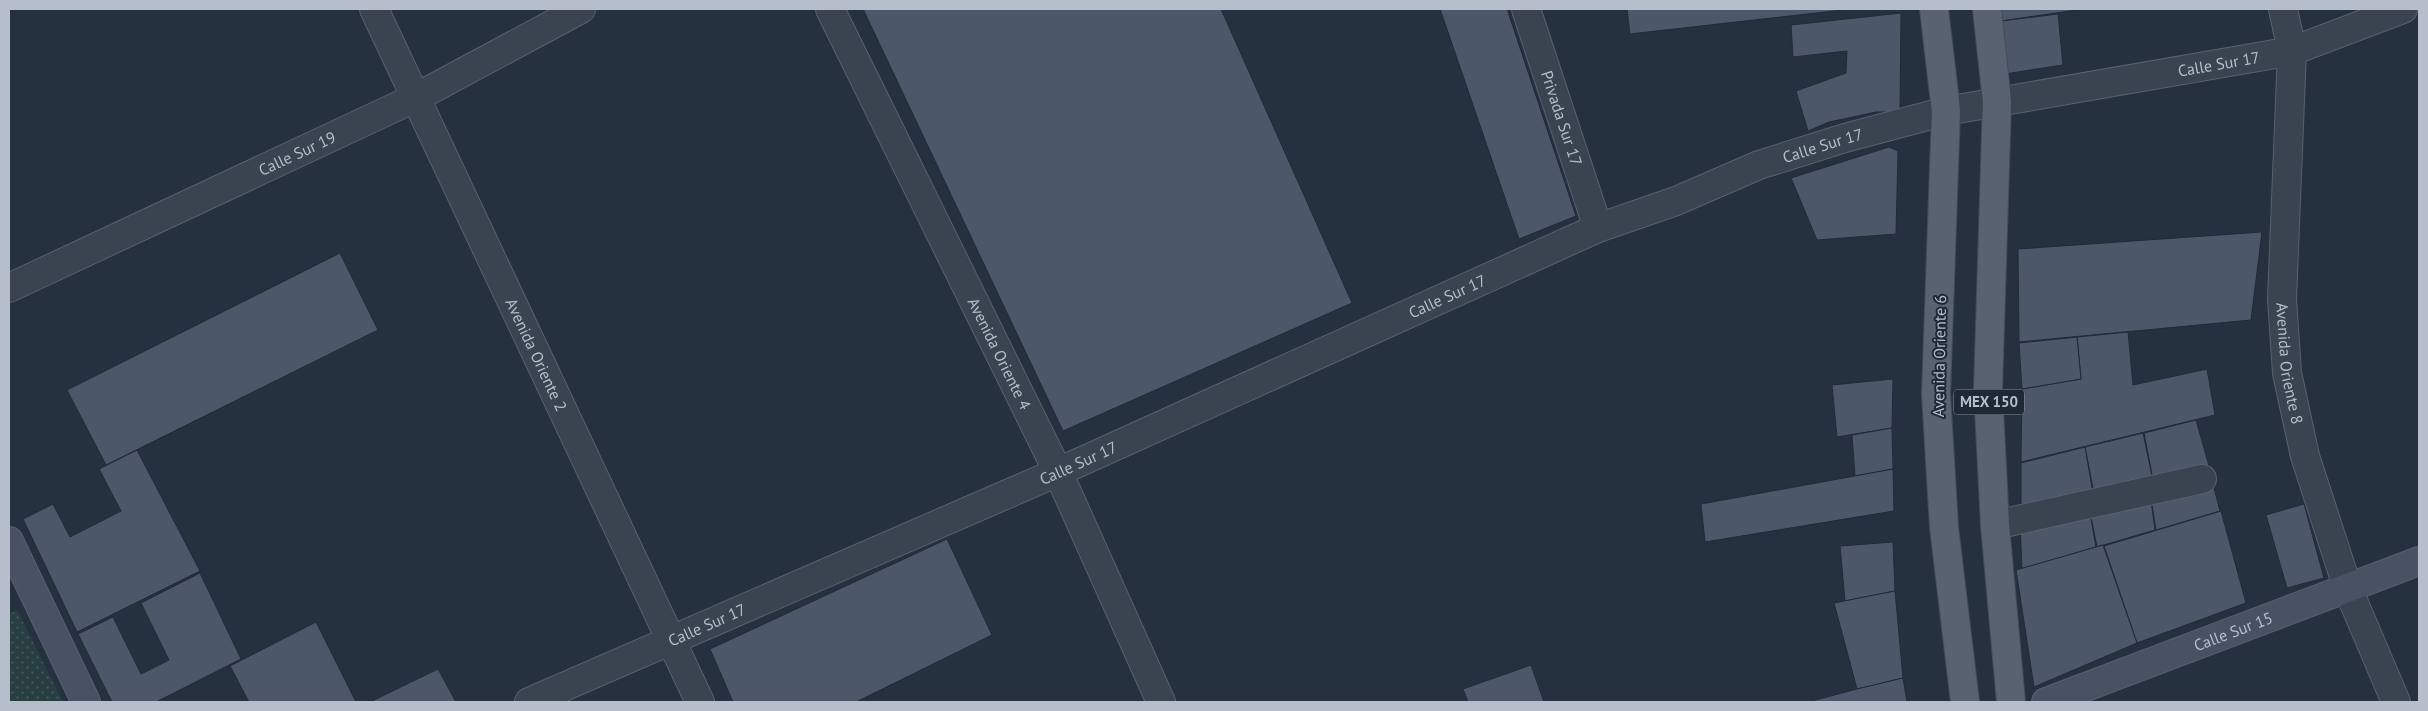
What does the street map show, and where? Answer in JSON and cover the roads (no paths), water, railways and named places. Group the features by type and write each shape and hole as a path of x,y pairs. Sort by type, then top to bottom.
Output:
{"main road":[{"name":"Avenida Oriente 6","path":"1934,9 1946,111 1936,394 1944,527 1965,702"},
{"name":"MEX 150","path":"1987,9 1997,102 1988,390 1995,525 2011,702"}],"street":[{"name":"Avenida Oriente 2","path":"374,9 700,702"},
{"name":"Calle Sur 19","path":"9,288 417,97 581,9"},
{"name":"Avenida Oriente 4","path":"830,9 1058,472 1161,702"},
{"name":"Privada Sur 17","path":"1526,9 1598,228"},
{"name":"Avenida Oriente 8","path":"2283,9 2292,51 2282,299 2287,373 2305,456 2348,589 2396,702"},
{"name":"Calle Sur 17","path":"529,702 1058,472 1598,228 1676,201 1759,165 1845,138 1946,111 2292,51 2403,9"},
{"path":"1995,525 2202,480"},
{"path":"9,542 86,702"},
{"name":"Calle Sur 15","path":"2046,702 2419,561"}]}
